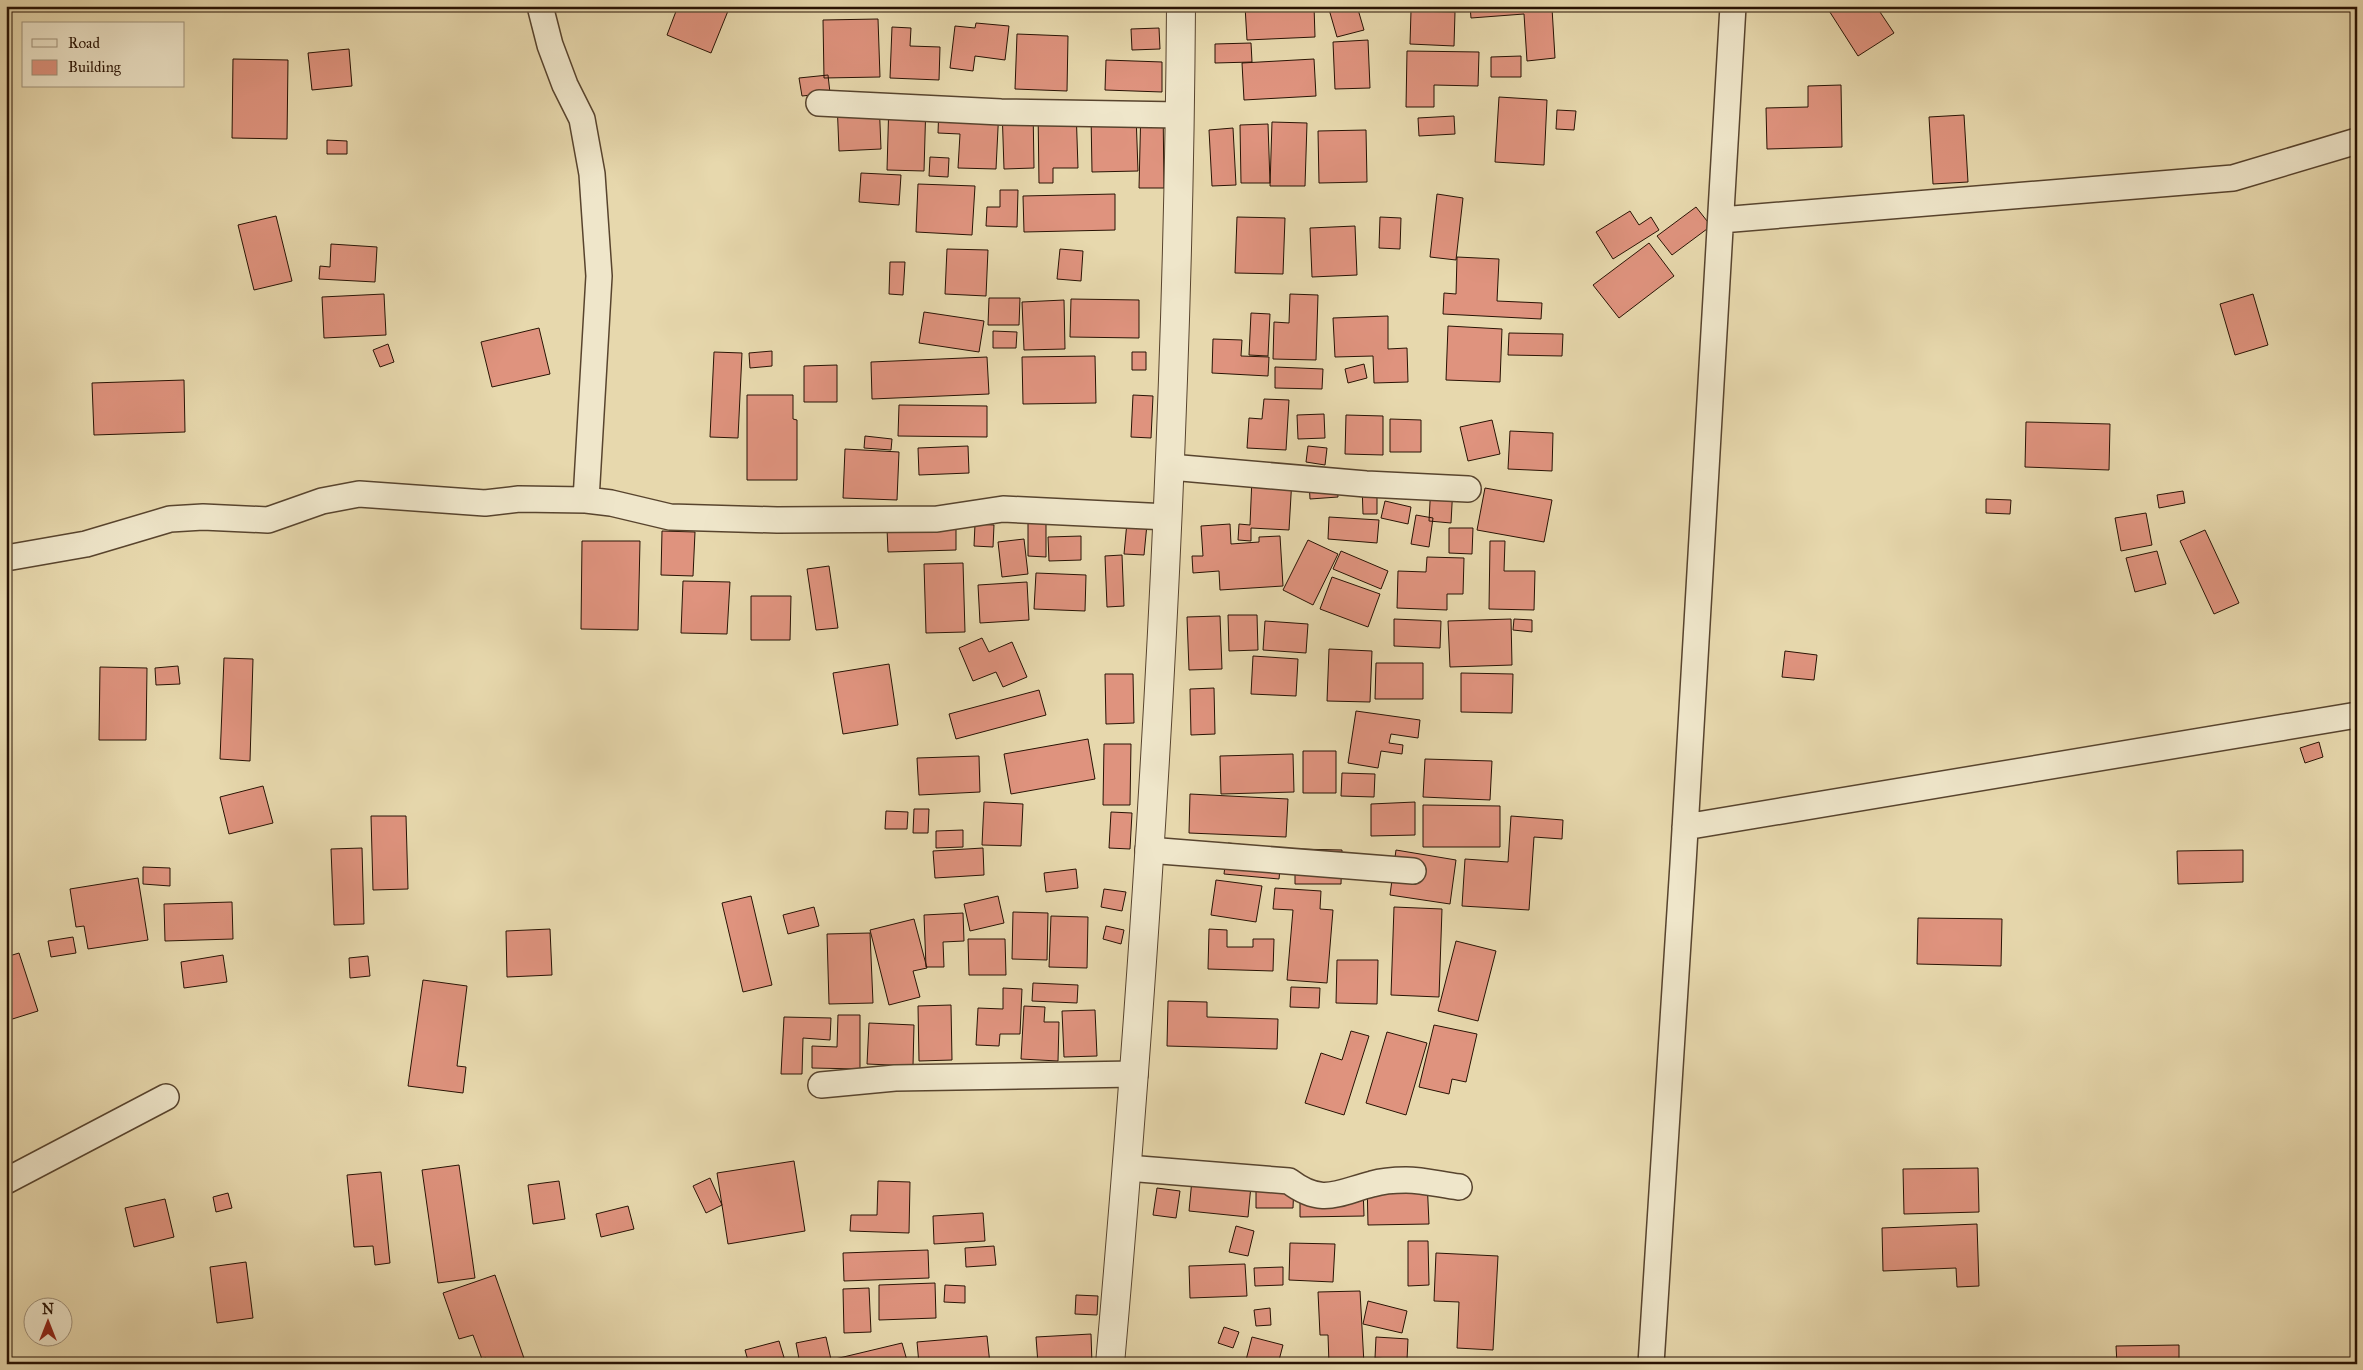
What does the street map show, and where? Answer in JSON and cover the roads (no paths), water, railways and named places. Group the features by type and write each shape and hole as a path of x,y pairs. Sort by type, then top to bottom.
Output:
{"street":[{"path":"540,6 550,45 565,85 582,119 592,174 599,276 586,500"},
{"path":"1110,1364 1135,1074 1168,517 1179,227 1181,6"},
{"path":"1650,1364 1685,827 1733,6"},
{"path":"819,103 1001,112 1180,115"},
{"path":"1721,220 2233,178 2357,141"},
{"path":"1170,467 1366,484 1468,489"},
{"path":"6,558 86,544 170,519 203,517 268,520 322,502 359,494 485,503 519,500 586,500 611,503 670,517 767,520 937,519 1003,509 1168,517"},
{"path":"1685,827 2357,715"},
{"path":"1148,850 1413,871"},
{"path":"821,1085 895,1078 1135,1074"},
{"path":"6,1181 166,1097"},
{"path":"1127,1168 1289,1181 1302,1191 1321,1196 1350,1192 1373,1184 1407,1180 1460,1187"}]}
